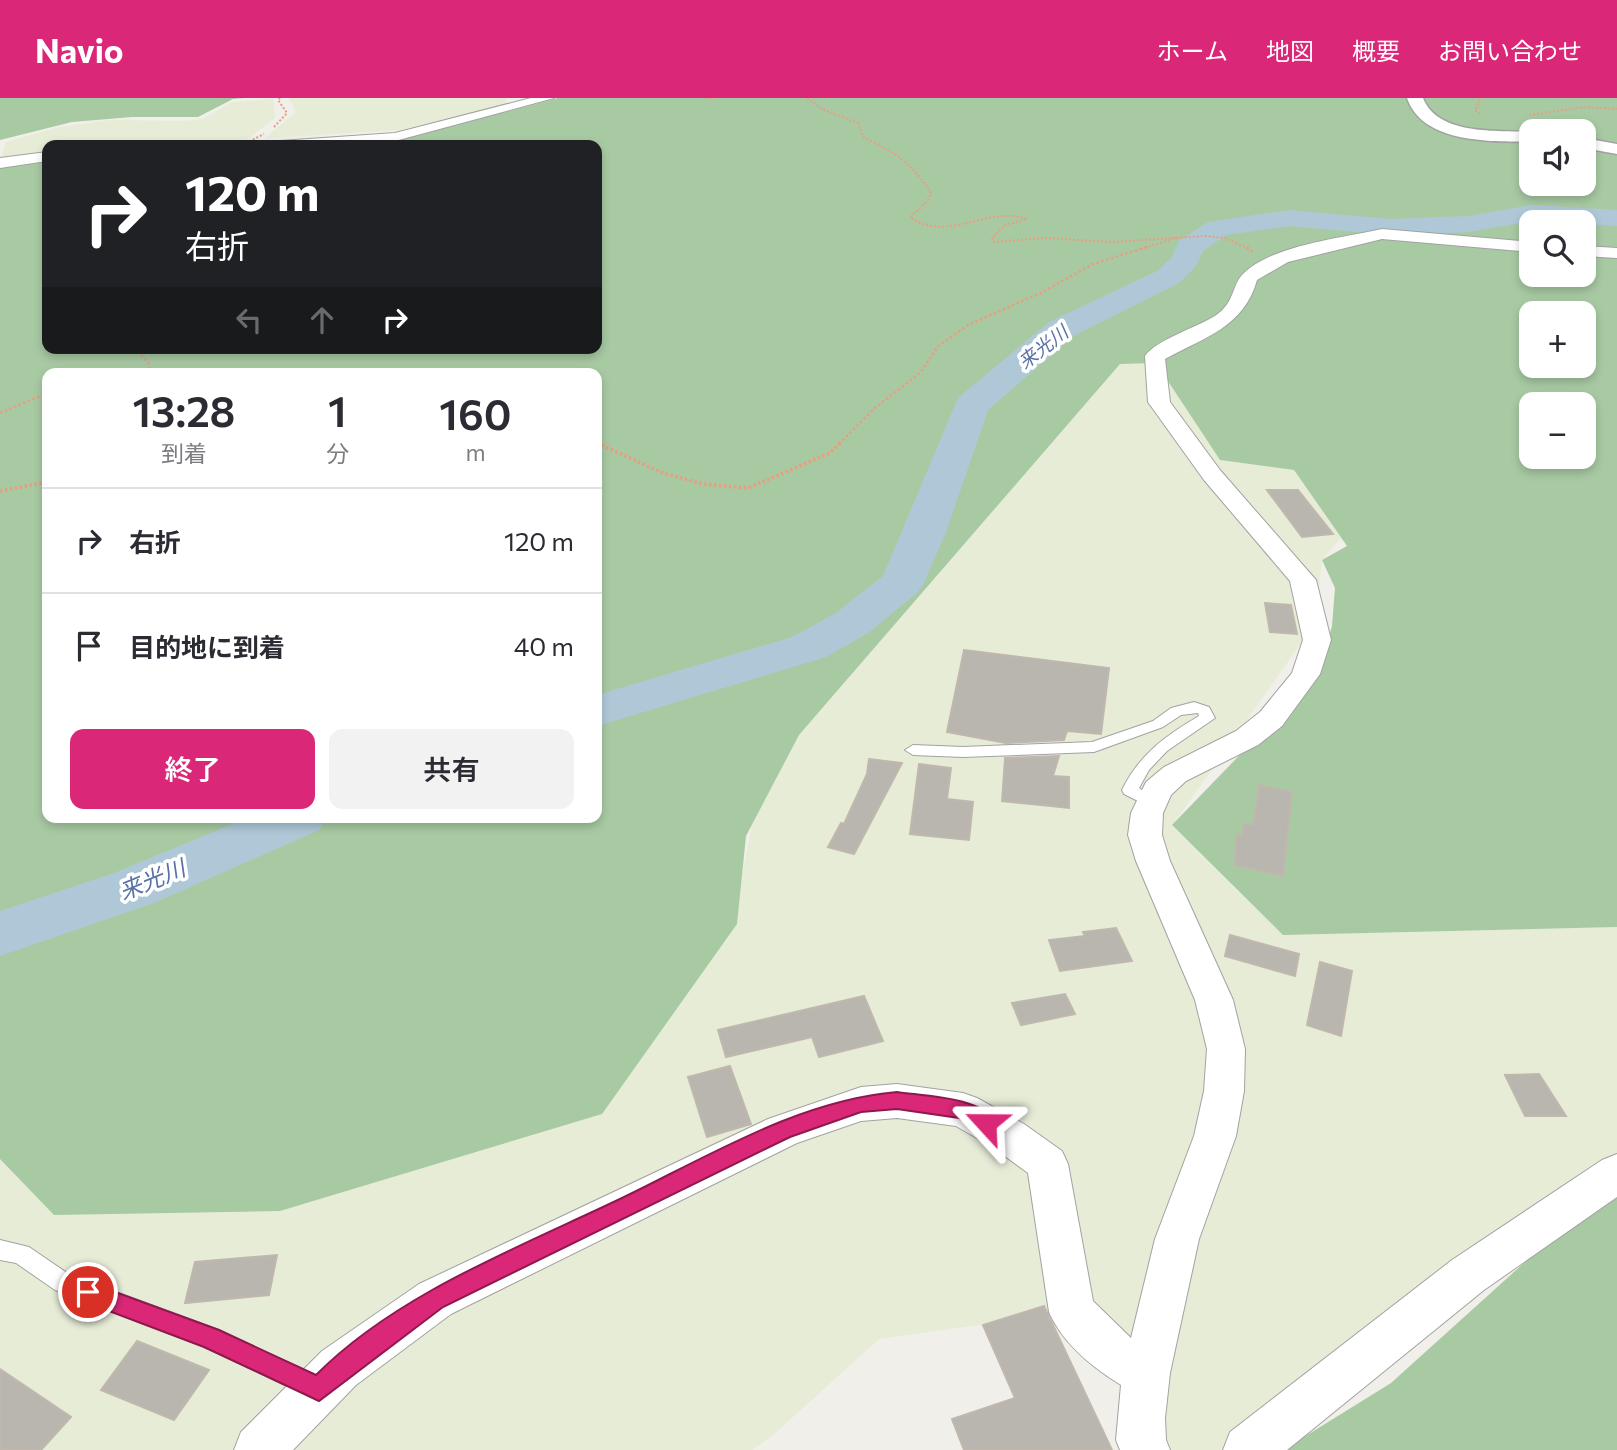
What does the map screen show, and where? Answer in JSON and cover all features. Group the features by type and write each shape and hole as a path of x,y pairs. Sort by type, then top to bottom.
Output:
{"street":[{"path":"352,140 395,137 547,98"},
{"path":"1415,98 1415,105 1423,116 1437,124 1475,133 1519,136"},
{"path":"1596,145 1617,149"},
{"path":"0,163 42,158"},
{"path":"1145,1450 1141,1440 1141,1418 1146,1373 1177,1239 1215,1136 1224,1091 1226,1049 1214,1000 1153,861 1145,835 1157,790 1175,774 1247,738 1271,719 1306,674 1317,640 1303,580 1212,475 1159,402 1155,356 1224,319 1242,301 1249,278 1282,258 1382,234 1519,246"},
{"path":"1596,252 1617,253"},
{"path":"259,1450 339,1368 435,1299 783,1131 861,1104 897,1101 963,1110 1009,1136 1047,1164 1072,1312 1109,1351 1146,1373"},
{"path":"1248,1450 1468,1275 1617,1173"}],"lane":[{"path":"913,750 964,752 1094,747 1158,724 1176,710 1194,707 1204,710 1207,718 1147,757 1136,775 1130,790 1152,803"},
{"path":"0,1250 21,1254 63,1283 211,1338 319,1389"}],"path":[{"path":"250,140 280,122 286,113 278,100 281,98"},
{"path":"707,98 714,98"},
{"path":"807,98 822,109 858,123 864,138 884,144 915,169 931,192 928,202 910,217 914,222 943,228 993,216 1027,219 1004,225 992,238 993,242 1008,244 1038,238 1111,242 1201,236 1217,238 1242,243 1254,253 1248,269 1249,278"},
{"path":"1481,98 1475,110 1487,118"},
{"path":"1523,117 1584,107 1617,109"},
{"path":"602,445 663,473 703,484 748,488 830,453 875,408 921,372 938,346 968,325 1041,293 1093,264 1179,237"},
{"path":"140,354 150,368"},
{"path":"0,413 42,395"},
{"path":"0,491 42,483"}],"green space":[{"path":"0,98 245,98 233,99 198,117 132,117 72,122 0,140"},
{"path":"289,98 508,98 504,105 401,130 265,138 296,112"},
{"path":"558,98 1617,98 1617,927 1283,935 1172,825 1318,674 1332,626 1335,588 1322,560 1347,546 1294,470 1220,460 1156,363 1120,364 799,735 746,836 737,924 602,1114 280,1211 54,1215 0,1159 0,168 42,163 42,354 602,354 602,140 398,140"},
{"path":"273,99 275,118 246,140 42,140 42,155 0,160 6,142 59,127 111,120 203,119 232,102"},
{"path":"1156,363 1220,460 1294,470 1341,538 1322,560 1315,623 1172,826 1283,935 1617,927 1617,1183 1254,1450 1148,1450 1146,1373 1072,1312 879,1339 772,1436 752,1450 0,1450 0,1139 729,936 753,822 799,735 1120,364"},
{"path":"1617,1179 1617,1450 1283,1450 1391,1383"}],"building":[{"path":"1267,490 1298,490 1333,534 1302,537"},
{"path":"1265,603 1291,605 1297,634 1270,632"},
{"path":"964,650 1109,668 1101,734 1067,731 1064,740 1006,743 947,732"},
{"path":"1059,756 1053,776 1069,777 1069,808 1002,801 1005,758"},
{"path":"869,759 902,763 854,854 828,847 841,823 844,824 867,774"},
{"path":"919,764 951,768 947,799 973,802 969,840 910,834"},
{"path":"1259,785 1292,792 1283,876 1235,865 1236,834 1242,836 1244,823 1253,825"},
{"path":"1116,928 1132,961 1060,971 1049,940 1085,936 1083,932"},
{"path":"1230,935 1299,954 1295,976 1225,956"},
{"path":"1320,962 1352,971 1341,1036 1307,1025"},
{"path":"1065,994 1075,1014 1021,1025 1012,1003"},
{"path":"864,996 883,1041 819,1057 812,1037 726,1057 718,1030"},
{"path":"730,1066 751,1124 707,1137 688,1077"},
{"path":"1539,1074 1566,1116 1525,1116 1505,1075"},
{"path":"277,1255 269,1295 185,1303 195,1262"},
{"path":"1044,1306 1112,1450 964,1450 952,1419 1015,1398 983,1325"},
{"path":"137,1341 209,1370 174,1420 101,1390"},
{"path":"0,1369 71,1417 41,1450 0,1450"}],"waterway":[{"name":"来光川","path":"602,709 809,647 852,623 902,583 925,532 971,406 1061,329 1168,277 1186,260 1189,247 1218,228 1289,218 1390,227 1469,224 1532,213 1617,218"},
{"name":"来光川","path":"0,934 134,888 286,823"}],"route":[{"path":"88,1292 211,1338 319,1389 339,1368 435,1299 783,1131 861,1104 897,1101 963,1110 986,1123"}]}
